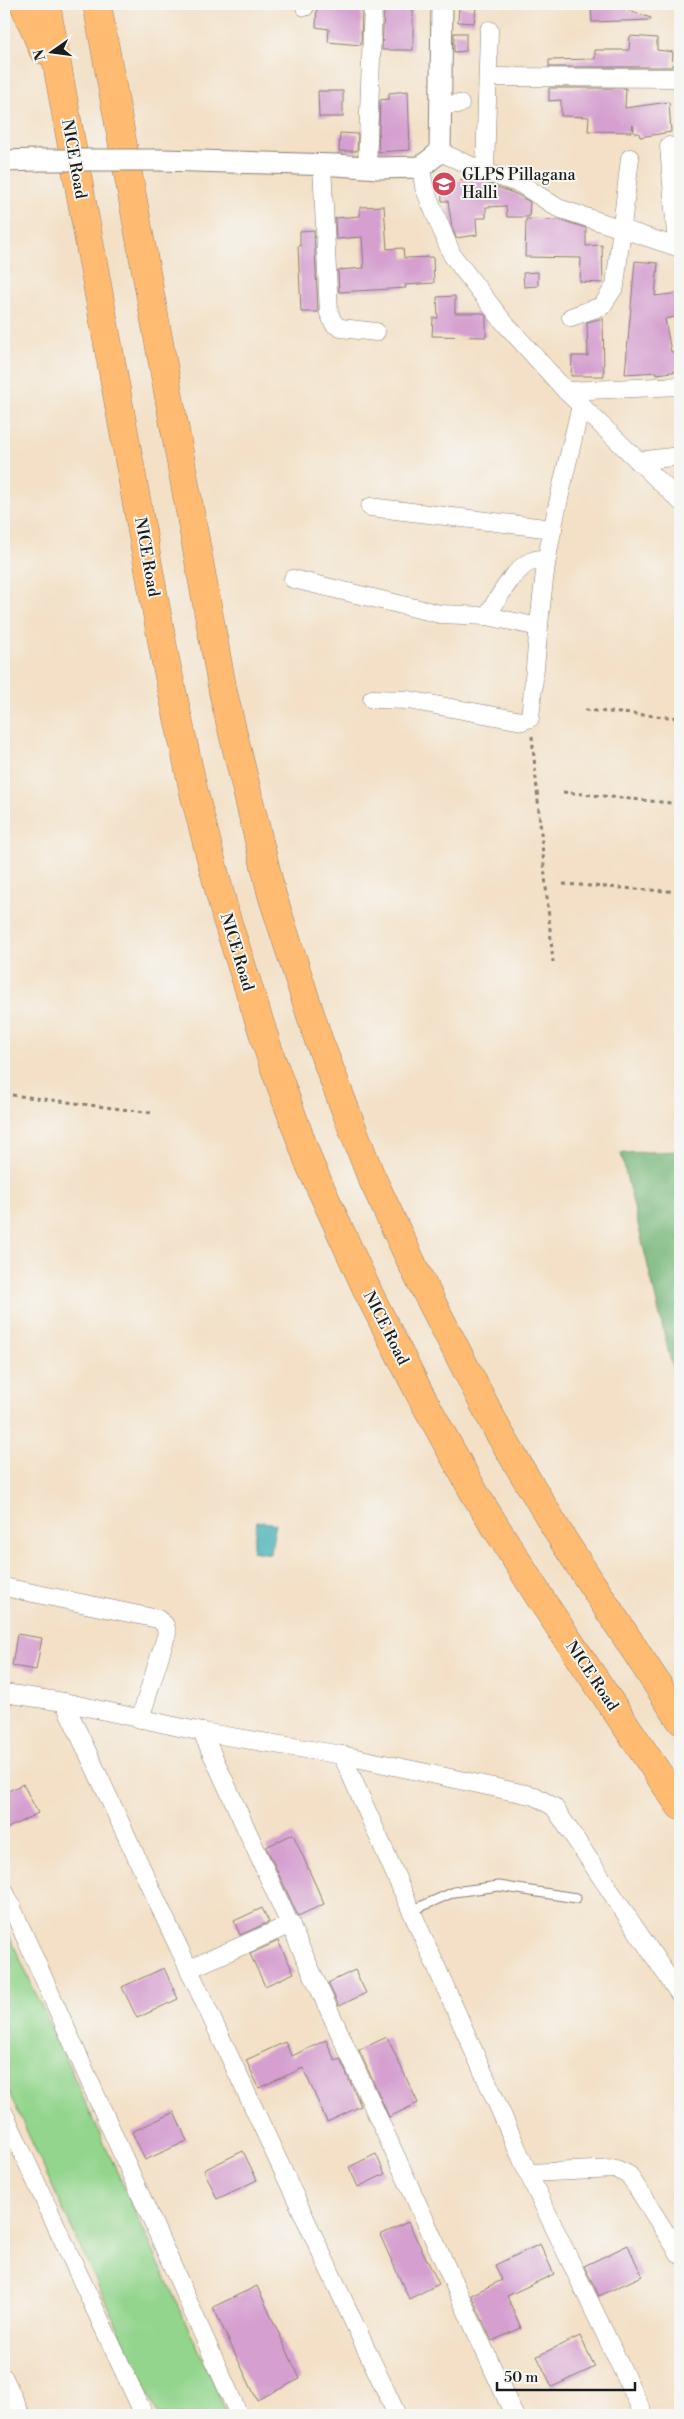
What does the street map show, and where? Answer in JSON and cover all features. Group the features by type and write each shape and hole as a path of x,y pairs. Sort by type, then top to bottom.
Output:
{"highway":[{"path":"24,4 65,107"},
{"name":"NICE Road","path":"46,4 165,658 194,793 226,917 271,1058 310,1165 369,1294 421,1396 475,1494 537,1593 680,1806"},
{"path":"97,4 223,692 272,895 319,1041 370,1174 421,1282 498,1431 569,1548 680,1719"}],"street":[{"path":"367,167 373,4"},
{"path":"4,161 162,160 421,168 440,152 450,104 442,4"},
{"path":"485,172 489,30"},
{"path":"488,77 680,78"},
{"path":"440,152 485,172 521,184 558,208 679,248 669,146"},
{"path":"572,317 602,306 615,286 630,158"},
{"path":"322,164 329,313 334,324 341,328 376,332"},
{"path":"421,168 424,187 452,255 502,320 566,391 680,501"},
{"path":"566,391 680,386"},
{"path":"372,699 408,700 522,721 530,718 548,558 581,405"},
{"path":"638,461 680,456"},
{"path":"370,507 553,529"},
{"path":"487,616 508,583 520,571 531,561 548,558"},
{"path":"293,579 440,614 487,616 539,626"},
{"path":"4,1587 158,1619 165,1625 167,1633 140,1719"},
{"path":"4,1693 64,1702 202,1732 342,1755 535,1796 554,1807 680,1995"},
{"path":"64,1702 397,2415"},
{"path":"202,1732 514,2415"},
{"path":"342,1755 528,2173 644,2415"},
{"path":"4,1890 240,2415"},
{"path":"188,1969 291,1924"},
{"path":"4,2113 144,2415"},
{"path":"528,2173 621,2170 629,2175 680,2255"},
{"path":"4,2378 21,2415"}],"lane":[{"path":"411,1910 454,1892 499,1886 576,1898"}],"path":[{"path":"585,710 680,718"},
{"path":"530,718 553,962"},
{"path":"563,792 680,804"},
{"path":"563,884 680,892"},
{"path":"4,1094 154,1112"}],"green space":[{"path":"680,1151 680,1400 621,1153"},
{"path":"4,1924 228,2415 158,2415 4,2082"}],"water":[{"path":"257,1521 276,1524 270,1554 252,1551"}],"building":[{"path":"317,4 362,6 361,45 328,42 329,29 316,27"},
{"path":"413,6 413,50 382,50 384,8"},
{"path":"459,7 476,8 474,23 458,22"},
{"path":"591,7 616,7 651,18 651,20 592,22"},
{"path":"454,33 466,33 466,51 454,52"},
{"path":"630,36 657,38 657,50 673,52 672,67 549,67 549,60 595,59 595,50 629,50"},
{"path":"549,88 626,88 625,108 669,102 671,132 640,137 639,133 634,133 633,125 631,132 588,131 589,117 561,116 561,100 549,101"},
{"path":"318,91 343,91 343,117 319,117"},
{"path":"408,91 410,150 378,152 380,100 389,99 389,93"},
{"path":"340,133 358,134 357,151 339,151"},
{"path":"478,180 516,194 530,202 529,217 507,217 506,206 486,207 486,218 476,218 477,235 456,238 452,227 448,201 442,201 441,181"},
{"path":"384,206 387,249 403,248 404,258 433,257 434,283 405,285 406,288 339,292 338,270 364,268 362,237 336,239 335,218 360,216 360,207"},
{"path":"526,219 561,220 586,228 586,246 602,245 603,283 580,282 581,258 525,257"},
{"path":"314,230 318,312 301,312 298,246 300,246 300,231"},
{"path":"635,261 658,263 655,296 680,293 680,316 665,319 671,352 680,351 680,371 657,374 657,372 625,374"},
{"path":"538,272 538,286 524,287 523,273"},
{"path":"455,296 455,313 483,313 486,316 486,337 432,336 433,318 438,318 437,297"},
{"path":"603,318 604,376 571,376 572,356 588,356 587,322"},
{"path":"17,1634 42,1638 36,1670 12,1666"},
{"path":"23,1784 38,1813 4,1830 4,1793"},
{"path":"293,1834 324,1904 298,1916 266,1847"},
{"path":"262,1908 269,1922 240,1935 234,1921"},
{"path":"278,1941 294,1973 265,1986 250,1954"},
{"path":"164,1968 178,1999 137,2018 122,1987"},
{"path":"355,1970 366,1993 339,2006 328,1983"},
{"path":"387,2037 418,2103 389,2117 359,2050"},
{"path":"326,2040 335,2061 340,2059 361,2106 327,2122 303,2068 259,2088 246,2060 285,2042 292,2056"},
{"path":"174,2112 187,2141 145,2160 132,2132"},
{"path":"243,2151 257,2180 217,2199 204,2170"},
{"path":"376,2154 385,2174 358,2187 349,2167"},
{"path":"408,2222 439,2284 409,2299 380,2235"},
{"path":"540,2244 554,2274 507,2296 521,2328 492,2341 471,2295 502,2280 495,2265"},
{"path":"628,2245 642,2276 599,2296 584,2266"},
{"path":"257,2286 300,2379 257,2400 213,2307"},
{"path":"580,2336 595,2367 552,2387 537,2356"}],"place":[{"name":"GLPS Pillagana Halli","path":"444,184"}]}
